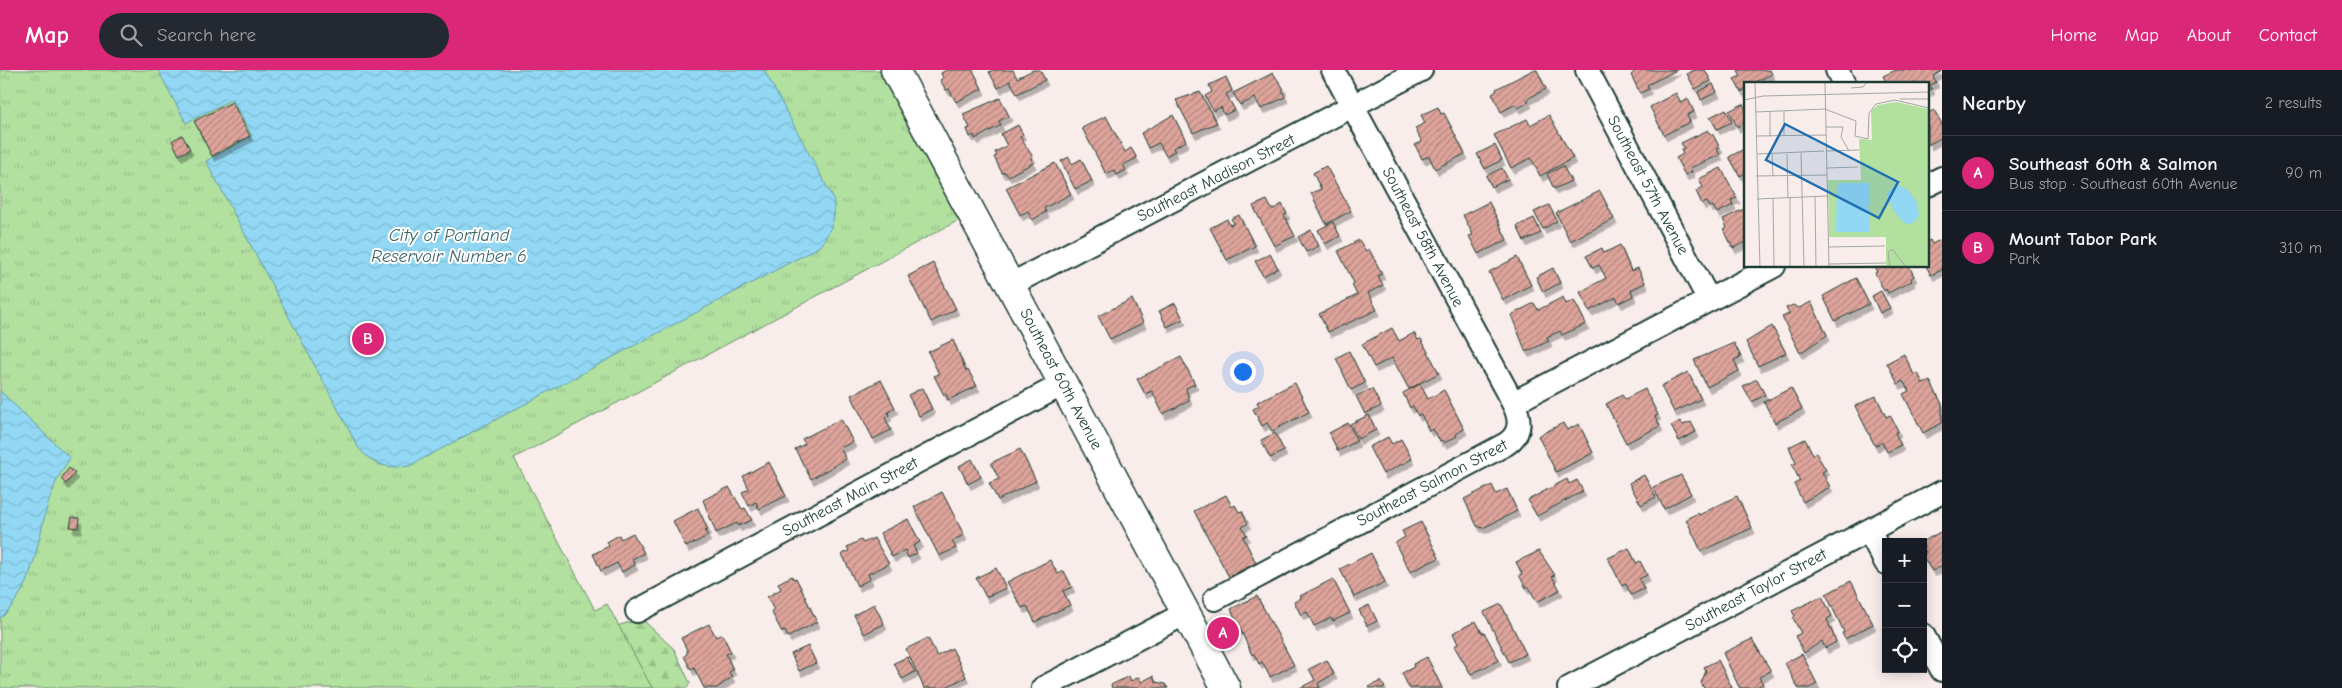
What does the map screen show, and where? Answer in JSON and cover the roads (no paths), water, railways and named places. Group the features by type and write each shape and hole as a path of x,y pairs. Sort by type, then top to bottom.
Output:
{"main road":[{"name":"Southeast 60th Avenue","path":"895,70 1226,688"}],"street":[{"name":"Southeast 58th Avenue","path":"1332,70 1513,403"},
{"name":"Southeast Madison Street","path":"1010,285 1421,70"},
{"name":"Southeast 57th Avenue","path":"1587,70 1709,300"},
{"path":"1837,70 1843,82"},
{"path":"1930,184 1942,178"},
{"path":"1513,403 1770,268"},
{"name":"Southeast Main Street","path":"637,611 1063,384"},
{"name":"Southeast Salmon Street","path":"1215,598 1512,440 1517,432 1520,419 1513,403"},
{"name":"Southeast Taylor Street","path":"1569,688 1942,492"},
{"path":"1869,531 1882,555"},
{"path":"1043,688 1186,613"},
{"path":"1927,642 1942,670"}],"water":[{"name":"City of Portland Reservoir Number 6","path":"158,70 764,70 833,198 834,212 832,224 827,236 819,247 409,466 386,466 374,462 358,447 206,161 252,136 232,99 186,123"},
{"path":"0,391 70,458 53,489 29,574 13,605 0,619"}],"place":[{"name":"Mount Tabor Park","path":"368,339"},
{"name":"Southeast 60th & Salmon","path":"1223,633"}]}
